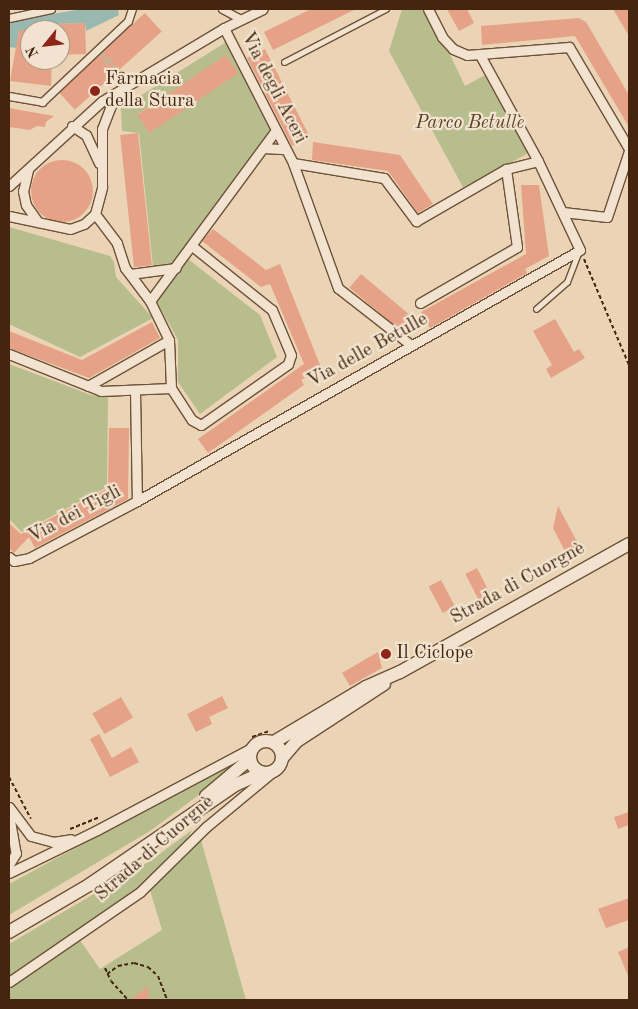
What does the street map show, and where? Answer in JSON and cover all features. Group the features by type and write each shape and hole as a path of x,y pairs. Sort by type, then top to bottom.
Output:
{"main road":[{"name":"Strada di Cuorgnè","path":"274,742 366,687 400,672 629,544"},
{"name":"Strada di Cuorgnè","path":"283,757 297,741 370,695 400,672"},
{"path":"263,740 274,742 283,757 280,767 266,772 253,767 252,753 263,740"},
{"name":"Strada di Cuorgnè","path":"138,849 151,836 252,753"},
{"name":"Strada di Cuorgnè","path":"9,932 89,884 138,849 172,830 235,784 266,772"}],"street":[{"path":"9,18 51,9"},
{"path":"9,96 42,102 128,21 132,9"},
{"path":"222,9 241,19"},
{"path":"428,9 442,37 452,48 480,55 569,47 629,150 607,217 563,212"},
{"path":"9,185 72,126 102,101 257,10"},
{"name":"Via degli Aceri","path":"224,28 293,162 338,288 411,345"},
{"path":"480,55 538,161 580,250"},
{"path":"121,76 127,86"},
{"path":"9,216 70,229 84,224 95,214 100,202 101,143 106,115 127,86"},
{"path":"72,126 86,136 101,168"},
{"path":"150,301 276,130"},
{"path":"263,148 286,149"},
{"path":"506,169 538,161"},
{"name":"Via degli Aceri","path":"293,162 384,178 416,221 506,169"},
{"path":"29,168 23,191 26,205 38,222"},
{"name":"Via delle Betulle","path":"420,303 517,247 506,169"},
{"path":"95,214 117,243 130,274 150,301 170,340 171,388 192,420 201,425 288,364 290,355 272,310 192,246"},
{"name":"Via delle Betulle","path":"137,501 580,250"},
{"path":"130,274 176,268"},
{"path":"88,386 170,340"},
{"path":"9,354 101,391 171,388"},
{"name":"Via dei Tigli","path":"9,557 14,561 29,558 137,501 135,390"},
{"name":"Strada di Cuorgnè","path":"9,873 252,753"},
{"name":"Strada di Cuorgnè","path":"9,982 140,892 206,827 266,772"},
{"path":"9,807 31,836 38,840 64,841 97,830"},
{"path":"9,815 16,853 9,864"}],"lane":[{"path":"284,62 386,9"},
{"path":"536,309 567,282 580,250"}],"path":[{"path":"580,250 629,365"},
{"path":"9,777 34,823"},
{"path":"64,831 103,815"},
{"path":"108,974 118,966 134,963 148,967 158,976 166,1000"},
{"path":"105,968 128,1000"}],"green space":[{"name":"Parco Betulle","path":"402,9 428,9 465,86 485,75 528,153 464,189 389,51"},
{"path":"226,42 271,131 172,265 153,267 139,133 122,131 121,108","holes":["226,56 237,73 149,132 138,114"]},
{"path":"9,227 110,256 114,262 116,277 153,318 80,357 9,324"},
{"path":"188,259 260,315 277,357 200,414 178,382 178,340 157,302"},
{"path":"9,364 91,395 108,397 107,487 22,532 9,519"},
{"path":"234,762 230,772 150,831 9,915 9,884"},
{"path":"192,830 186,842 132,893 9,976 9,944 150,861"},
{"path":"201,840 246,1000 9,1000 9,986 80,940 100,969 162,930 150,890"}],"water":[{"path":"83,9 118,9 119,15 86,31 85,23 70,23 70,20 20,20 20,43 16,48 10,47 9,21"}],"building":[{"path":"311,9 356,9 273,50 264,32"},
{"path":"447,9 467,9 474,23 459,31"},
{"path":"613,9 629,9 629,36"},
{"path":"145,13 162,32 75,110 58,91"},
{"path":"579,18 586,22 629,95 629,127 575,36 482,45 481,26"},
{"path":"85,23 86,54 70,55 70,24"},
{"path":"20,30 20,70 52,70 51,86 10,81"},
{"path":"265,49 310,137 292,146 247,58"},
{"path":"226,55 238,73 150,133 137,115"},
{"path":"9,108 54,116 46,122 45,127 37,126 30,130 9,127"},
{"path":"138,133 152,265 134,267 120,135"},
{"path":"313,142 400,155 433,204 418,213 388,171 312,160"},
{"path":"62,160 74,162 84,169 91,179 93,191 91,203 84,213 74,220 62,222 50,220 40,213 33,203 31,191 33,179 40,169 50,162"},
{"path":"521,185 539,185 549,256 525,269 527,273 430,328 421,312 526,254"},
{"path":"213,229 266,270 280,264 322,370 301,380 304,385 208,453 198,439 304,364 270,284 261,287 202,241"},
{"path":"361,274 418,322 406,335 349,288"},
{"path":"555,319 574,352 579,349 585,358 551,378 546,369 552,365 533,331"},
{"path":"152,322 160,338 89,378 9,348 9,331 82,360"},
{"path":"109,428 129,428 128,499 35,548 29,537 14,553 9,548 9,523 21,534 108,488"},
{"path":"558,506 582,551 569,559 553,528"},
{"path":"477,568 492,598 481,604 465,574"},
{"path":"441,580 455,606 443,613 429,587"},
{"path":"378,652 382,668 350,686 342,673"},
{"path":"222,696 228,708 209,717 212,724 196,732 187,714"},
{"path":"121,697 133,718 104,734 92,714"},
{"path":"99,734 112,758 131,747 139,762 110,777 90,739"},
{"path":"629,812 629,825 618,829 614,817"},
{"path":"629,898 629,920 606,928 598,909"},
{"path":"629,947 629,978 618,952"},
{"path":"148,986 149,1000 131,1000"}],"tunnel":[{"path":"98,50 121,76"}],"place":[{"name":"Farmacia della Stura","path":"95,91"},
{"name":"Il Ciclope","path":"386,654"}]}
